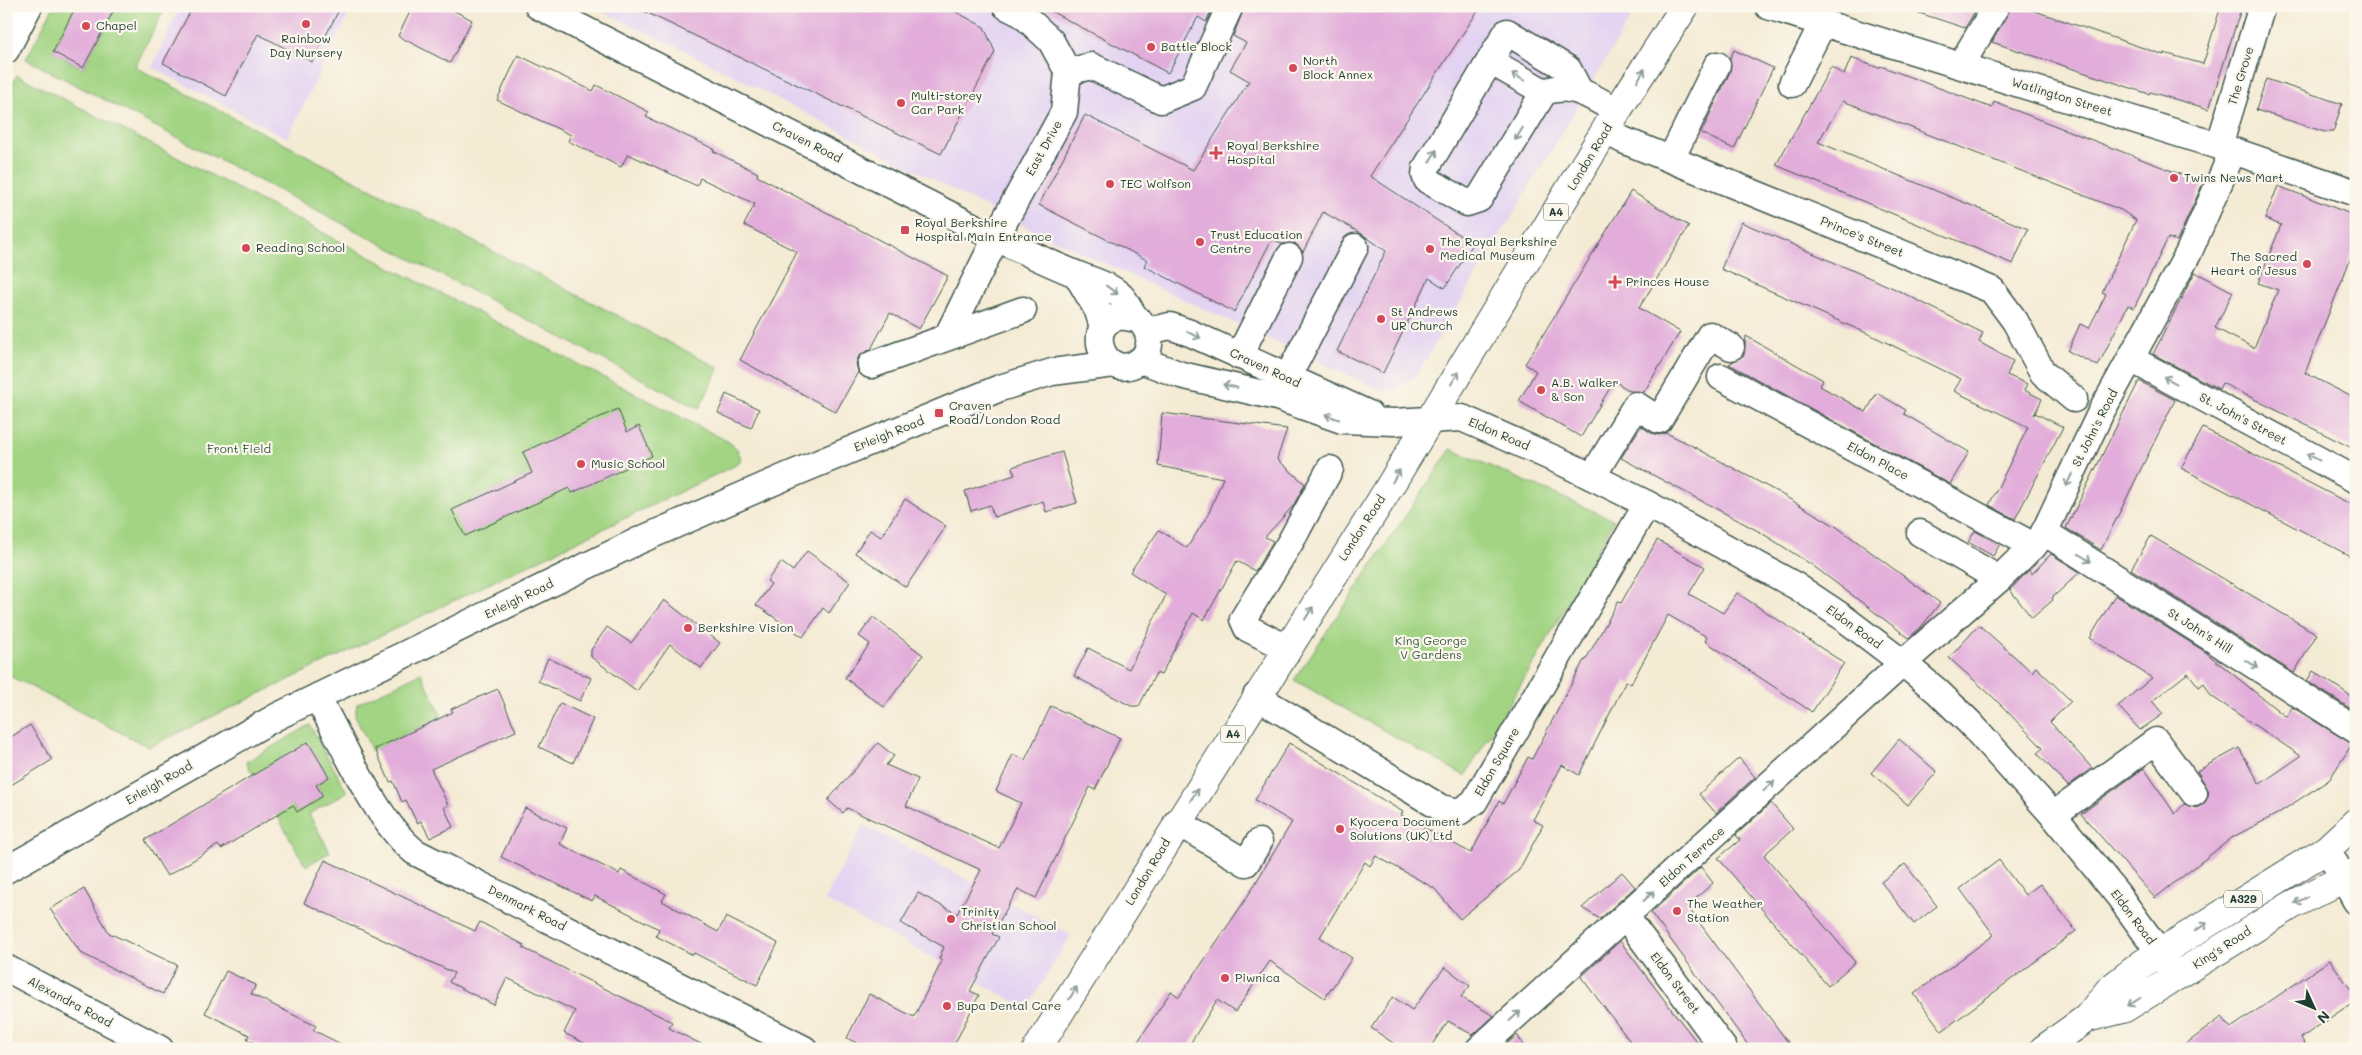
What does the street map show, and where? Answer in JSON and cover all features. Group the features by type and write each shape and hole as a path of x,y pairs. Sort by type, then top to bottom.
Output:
{"main road":[{"name":"London Road","path":"1037,1049 1122,915 1177,822 1429,419 1612,121 1686,6"},
{"name":"A329","path":"2327,848 2356,822"},
{"name":"King's Road","path":"2044,1049 2087,1018 2110,989 2160,952 2327,848"},
{"name":"King's Road","path":"2087,1018 2123,1009 2284,910 2352,884"}],"street":[{"path":"6,50 29,6"},
{"name":"Craven Road","path":"538,6 996,238 1077,275 1102,283 1122,297 1142,325"},
{"path":"1006,6 1022,14 1051,41 1068,72 1091,66 1161,100 1193,88 1230,6"},
{"name":"Watlington Street","path":"1768,6 2226,148 2356,193"},
{"path":"1961,65 1996,6"},
{"name":"The Grove","path":"2226,148 2262,6"},
{"path":"1792,84 1823,23"},
{"path":"1507,32 1568,69 1579,90 1553,89 1544,92 1479,199 1467,203 1428,180 1425,175 1426,168 1490,60 1507,32"},
{"path":"1490,60 1544,92"},
{"path":"1671,159 1717,65"},
{"name":"East Drive","path":"947,338 976,276 1064,112 1068,72"},
{"name":"Prince's Street","path":"1579,90 1612,121 1671,159 1992,290 2015,321 2043,373 2074,398"},
{"name":"St John's Road","path":"1903,664 1999,579 2039,539 2100,414 2184,262 2226,148"},
{"path":"1282,388 1355,247"},
{"path":"1239,356 1289,257"},
{"path":"1077,275 1098,311 1104,356 1114,364 1127,366 1141,360 1150,344 1142,325"},
{"path":"871,365 1023,310"},
{"name":"Craven Road","path":"1101,335 1110,320 1119,317 1142,325 1170,326 1239,356 1282,388 1342,420 1380,422 1429,419"},
{"name":"Erleigh Road","path":"1052,372 1101,335"},
{"path":"1592,477 1636,406 1660,420 1710,335 1731,347"},
{"name":"St. John's Street","path":"2131,359 2356,480"},
{"name":"Craven Road","path":"1141,360 1181,375 1282,388"},
{"name":"Erleigh Road","path":"6,870 276,717 638,541 785,477 1000,388 1052,372 1114,364"},
{"name":"Eldon Place","path":"1721,377 2039,539"},
{"name":"Eldon Road","path":"1429,419 1462,418 1592,477 1647,504 1796,586 1841,616 1937,691 1970,723 2054,816 2160,952 2176,976"},
{"path":"1286,648 1247,628 1243,619 1291,540 1330,470"},
{"name":"Eldon Square","path":"1256,696 1441,808 1459,812 1467,808 1479,794 1647,504"},
{"path":"1920,533 1999,579"},
{"name":"St John's Hill","path":"2039,539 2356,730"},
{"name":"Eldon Terrace","path":"1479,1049 1903,664"},
{"name":"Denmark Road","path":"319,696 322,708 374,801 399,839 415,852 804,1049"},
{"path":"2054,816 2156,741 2194,793"},
{"path":"1177,822 1246,863 1259,842"},
{"path":"2327,848 2352,884"},
{"name":"Eldon Street","path":"1626,917 1724,1049"},
{"name":"Alexandra Road","path":"6,968 160,1049"}],"shaded area":[{"path":"181,6 353,6 287,138 152,67"},
{"name":"Royal Berkshire Hospital","path":"590,6 1638,6 1416,376 1389,394 1015,222 682,49"},
{"name":"Trinity Christian School","path":"864,825 1071,935 1027,1008 824,900"}],"green space":[{"path":"54,6 77,6 53,52 83,68 116,6 166,6 135,67 719,368 699,409 26,59"},
{"name":"Front Field","path":"17,75 729,442 737,449 741,458 738,464 149,747 6,674 6,96"},
{"name":"King George V Gardens","path":"1451,449 1614,520 1537,658 1465,776 1294,680"},
{"path":"421,673 442,717 372,751 355,716 357,704"},
{"path":"310,725 347,792 309,814 330,852 306,866 246,762","holes":["308,743 329,777 316,785 323,796 297,812 290,800"]}],"building":[{"name":"Chapel","path":"76,6 116,6 83,68 53,52"},
{"path":"193,6 341,6 312,62 258,34 226,96 163,63"},
{"path":"413,6 445,6 472,20 450,63 398,36"},
{"name":"Multi-storey Car Park","path":"633,6 945,6 984,27 995,52 941,154"},
{"name":"Battle Block","path":"1041,6 1213,6 1206,22 1198,17 1168,73"},
{"path":"1245,6 1481,6 1370,176 1473,244 1445,288 1429,278 1383,373 1337,351 1386,251 1362,234 1323,212 1303,252 1295,243 1282,244 1272,239 1234,312 1144,266 1147,260 1039,205 1085,115 1193,170 1249,81 1230,70 1246,43 1233,36"},
{"path":"1911,6 1978,6 1965,28 1910,10"},
{"path":"2011,6 2020,6 2164,55 2164,53 2203,64 2221,6 2242,6 2209,109 2150,92 2149,94 1992,42"},
{"path":"1734,50 1773,68 1734,149 1701,133 1730,72 1730,58"},
{"path":"518,55 593,91 596,85 649,112 646,117 714,149 713,151 758,173 757,176 948,276 919,329 890,313 871,349 859,356 856,363 858,372 836,412 740,360 797,252 744,225 755,204 700,178 697,186 628,154 621,167 568,141 571,135 497,100"},
{"path":"1851,58 1879,68 1880,66 1992,108 1994,102 2203,183 2177,241 2168,238 2134,308 2128,305 2098,366 2068,351 2080,324 2089,328 2106,294 2102,292 2136,220 2121,210 1843,101 1818,142 2028,229 2013,264 1776,165 1831,67 1844,75"},
{"path":"2266,79 2342,104 2333,132 2325,132 2256,110"},
{"path":"2278,186 2356,216 2356,245 2305,373 2356,399 2356,450 2222,383 2219,389 2153,354 2195,272 2233,292 2215,328 2254,348 2278,290 2258,283 2281,225 2265,219"},
{"path":"1631,191 1689,226 1639,308 1680,332 1644,392 1630,391 1614,381 1581,437 1519,401 1536,371 1525,364"},
{"path":"1741,222 1893,288 1983,333 1979,342 2013,361 2007,375 2027,384 2024,390 2042,399 2035,413 2063,427 2015,519 1989,505 2028,427 1954,391 1961,379 1873,336 1721,269"},
{"path":"1746,336 1823,380 1820,386 1866,412 1877,393 1906,410 1904,414 1969,452 1950,484 1729,364 1744,355"},
{"path":"2139,381 2175,400 2101,550 2066,528"},
{"path":"726,394 759,409 751,428 718,413"},
{"name":"Music School","path":"618,409 627,432 639,426 652,456 572,493 569,488 465,536 452,510 532,473 523,452"},
{"path":"1162,413 1287,429 1277,459 1305,484 1293,506 1265,537 1273,541 1255,571 1237,561 1204,620 1193,613 1161,675 1156,673 1139,706 1131,706 1074,676 1088,648 1129,669 1166,595 1130,572 1159,530 1187,548 1208,515 1223,478 1158,466"},
{"path":"1641,426 1651,433 1659,435 1666,433 1687,443 1837,527 1940,603 1922,626 1909,638 1812,565 1760,532 1621,458"},
{"path":"2203,428 2356,507 2356,559 2181,468"},
{"path":"1062,452 1077,503 1046,512 1043,501 994,517 990,505 971,511 965,491 1015,475 1012,467"},
{"path":"905,499 946,526 906,587 855,553 870,530 881,537"},
{"path":"1975,531 2000,544 1993,556 1968,542"},
{"path":"2151,536 2317,634 2294,673 2131,569"},
{"path":"1657,540 1705,567 1689,594 1723,613 1737,593 1844,663 1812,712 1705,641 1707,637 1668,615 1631,684 1626,681 1579,775 1562,765 1533,820 1543,825 1519,870 1460,919 1434,888 1376,856 1370,866 1365,862 1320,937 1352,958 1325,998 1270,961 1235,1012 1217,1000 1187,1049 1133,1049 1171,991 1179,997 1246,899 1292,822 1255,800 1289,743 1403,812 1401,815 1471,853 1499,801 1503,804 1528,757 1532,759 1584,660 1618,602 1621,603"},
{"path":"807,551 850,582 829,613 823,608 803,637 756,605 771,584 767,581 781,562 793,571"},
{"path":"2051,554 2080,572 2052,598 2053,600 2032,618 2010,590 2029,570 2032,574"},
{"path":"2115,595 2204,651 2286,717 2292,707 2352,744 2329,780 2277,814 2233,837 2155,898 2081,814 2144,768 2175,814 2184,804 2196,808 2207,799 2209,791 2197,771 2239,748 2260,784 2301,756 2211,696 2204,683 2199,687 2188,673 2152,701 2163,714 2140,730 2118,706 2152,678 2090,638"},
{"path":"664,600 720,643 701,668 670,644 637,691 591,657 591,650 607,627 631,643"},
{"path":"873,617 923,655 884,707 845,678 870,644 859,636"},
{"path":"1979,625 2032,672 2036,667 2071,701 2050,722 2092,768 2068,786 2037,753 2043,748 1993,697 1949,658"},
{"path":"548,658 591,678 580,701 538,681"},
{"path":"2313,671 2356,699 2356,712 2307,681"},
{"path":"498,689 516,731 431,769 448,805 444,807 453,827 430,838 421,821 417,823 406,800 402,802 393,781 390,782 375,749 453,712 451,709"},
{"path":"560,703 593,719 573,763 539,747"},
{"path":"1051,706 1120,738 1095,790 1090,787 1036,898 1018,889 992,934 999,937 970,991 979,995 952,1049 868,1049 847,1038 869,994 914,1017 942,961 939,959 944,947 901,923 918,893 957,914 981,870 847,808 843,813 828,800 878,743 894,756 886,765 918,779 906,806 999,848 1021,803 996,791 1013,754 1025,760"},
{"path":"30,725 52,760 6,788 6,740"},
{"path":"1899,739 1937,772 1908,805 1871,773"},
{"path":"308,742 329,777 316,785 323,796 297,812 293,805 221,849 218,845 167,876 145,840"},
{"path":"1739,758 1755,777 1716,813 1699,794"},
{"path":"1771,803 1793,829 1764,855 1855,962 1828,986 1718,858 1740,840 1736,835"},
{"path":"525,808 567,828 560,844 619,874 621,870 666,894 662,901 718,932 726,917 778,943 757,985 656,936 659,929 595,896 592,901 501,857"},
{"path":"325,860 475,931 480,922 524,945 523,948 672,1022 669,1028 711,1049 596,1049 564,1033 575,1011 507,978 494,1005 449,982 454,973 304,903"},
{"path":"1999,860 2025,895 2040,884 2076,931 1942,1031 1914,994 1994,935 1960,889"},
{"path":"1905,864 1937,906 1914,924 1881,882"},
{"path":"1701,867 1713,883 1687,906 1793,1049 1751,1049 1651,913"},
{"path":"1622,872 1635,887 1600,919 1582,908"},
{"path":"84,889 109,933 177,965 163,994 81,953 50,909"},
{"path":"1620,941 1702,1049 1636,1049 1581,977"},
{"path":"2330,960 2356,997 2356,1000 2301,1038 2308,1049 2179,1049 2222,1017 2231,1028"},
{"path":"1445,967 1470,986 1461,997 1494,1016 1473,1035 1448,1021 1429,1049 1402,1049 1371,1028 1393,997 1412,1010"},
{"path":"226,971 256,985 251,994 316,1026 313,1030 351,1049 266,1049 247,1039 249,1035 205,1013"},
{"path":"1517,1035 1526,1049 1502,1049"}],"place":[{"name":"Rainbow Day Nursery","path":"306,24"},
{"name":"Chapel","path":"86,26"},
{"name":"Battle Block","path":"1151,47"},
{"name":"North Block Annex","path":"1293,68"},
{"name":"Multi-storey Car Park","path":"901,103"},
{"name":"Royal Berkshire Hospital","path":"1216,153"},
{"name":"Twins News Mart","path":"2174,178"},
{"name":"TEC Wolfson","path":"1110,184"},
{"name":"Royal Berkshire Hospital Main Entrance","path":"905,230"},
{"name":"Trust Education Centre","path":"1200,242"},
{"name":"Reading School","path":"246,248"},
{"name":"The Royal Berkshire Medical Museum","path":"1430,249"},
{"name":"The Sacred Heart of Jesus","path":"2307,264"},
{"name":"Princes House","path":"1615,282"},
{"name":"St Andrews UR Church","path":"1381,319"},
{"name":"A.B. Walker & Son","path":"1541,390"},
{"name":"Craven Road/London Road","path":"939,413"},
{"name":"Music School","path":"581,464"},
{"name":"Berkshire Vision","path":"688,628"},
{"name":"Kyocera Document Solutions (UK) Ltd","path":"1340,829"},
{"name":"The Weather Station","path":"1677,911"},
{"name":"Trinity Christian School","path":"951,919"},
{"name":"Piwnica","path":"1225,978"},
{"name":"Bupa Dental Care","path":"947,1006"}]}
